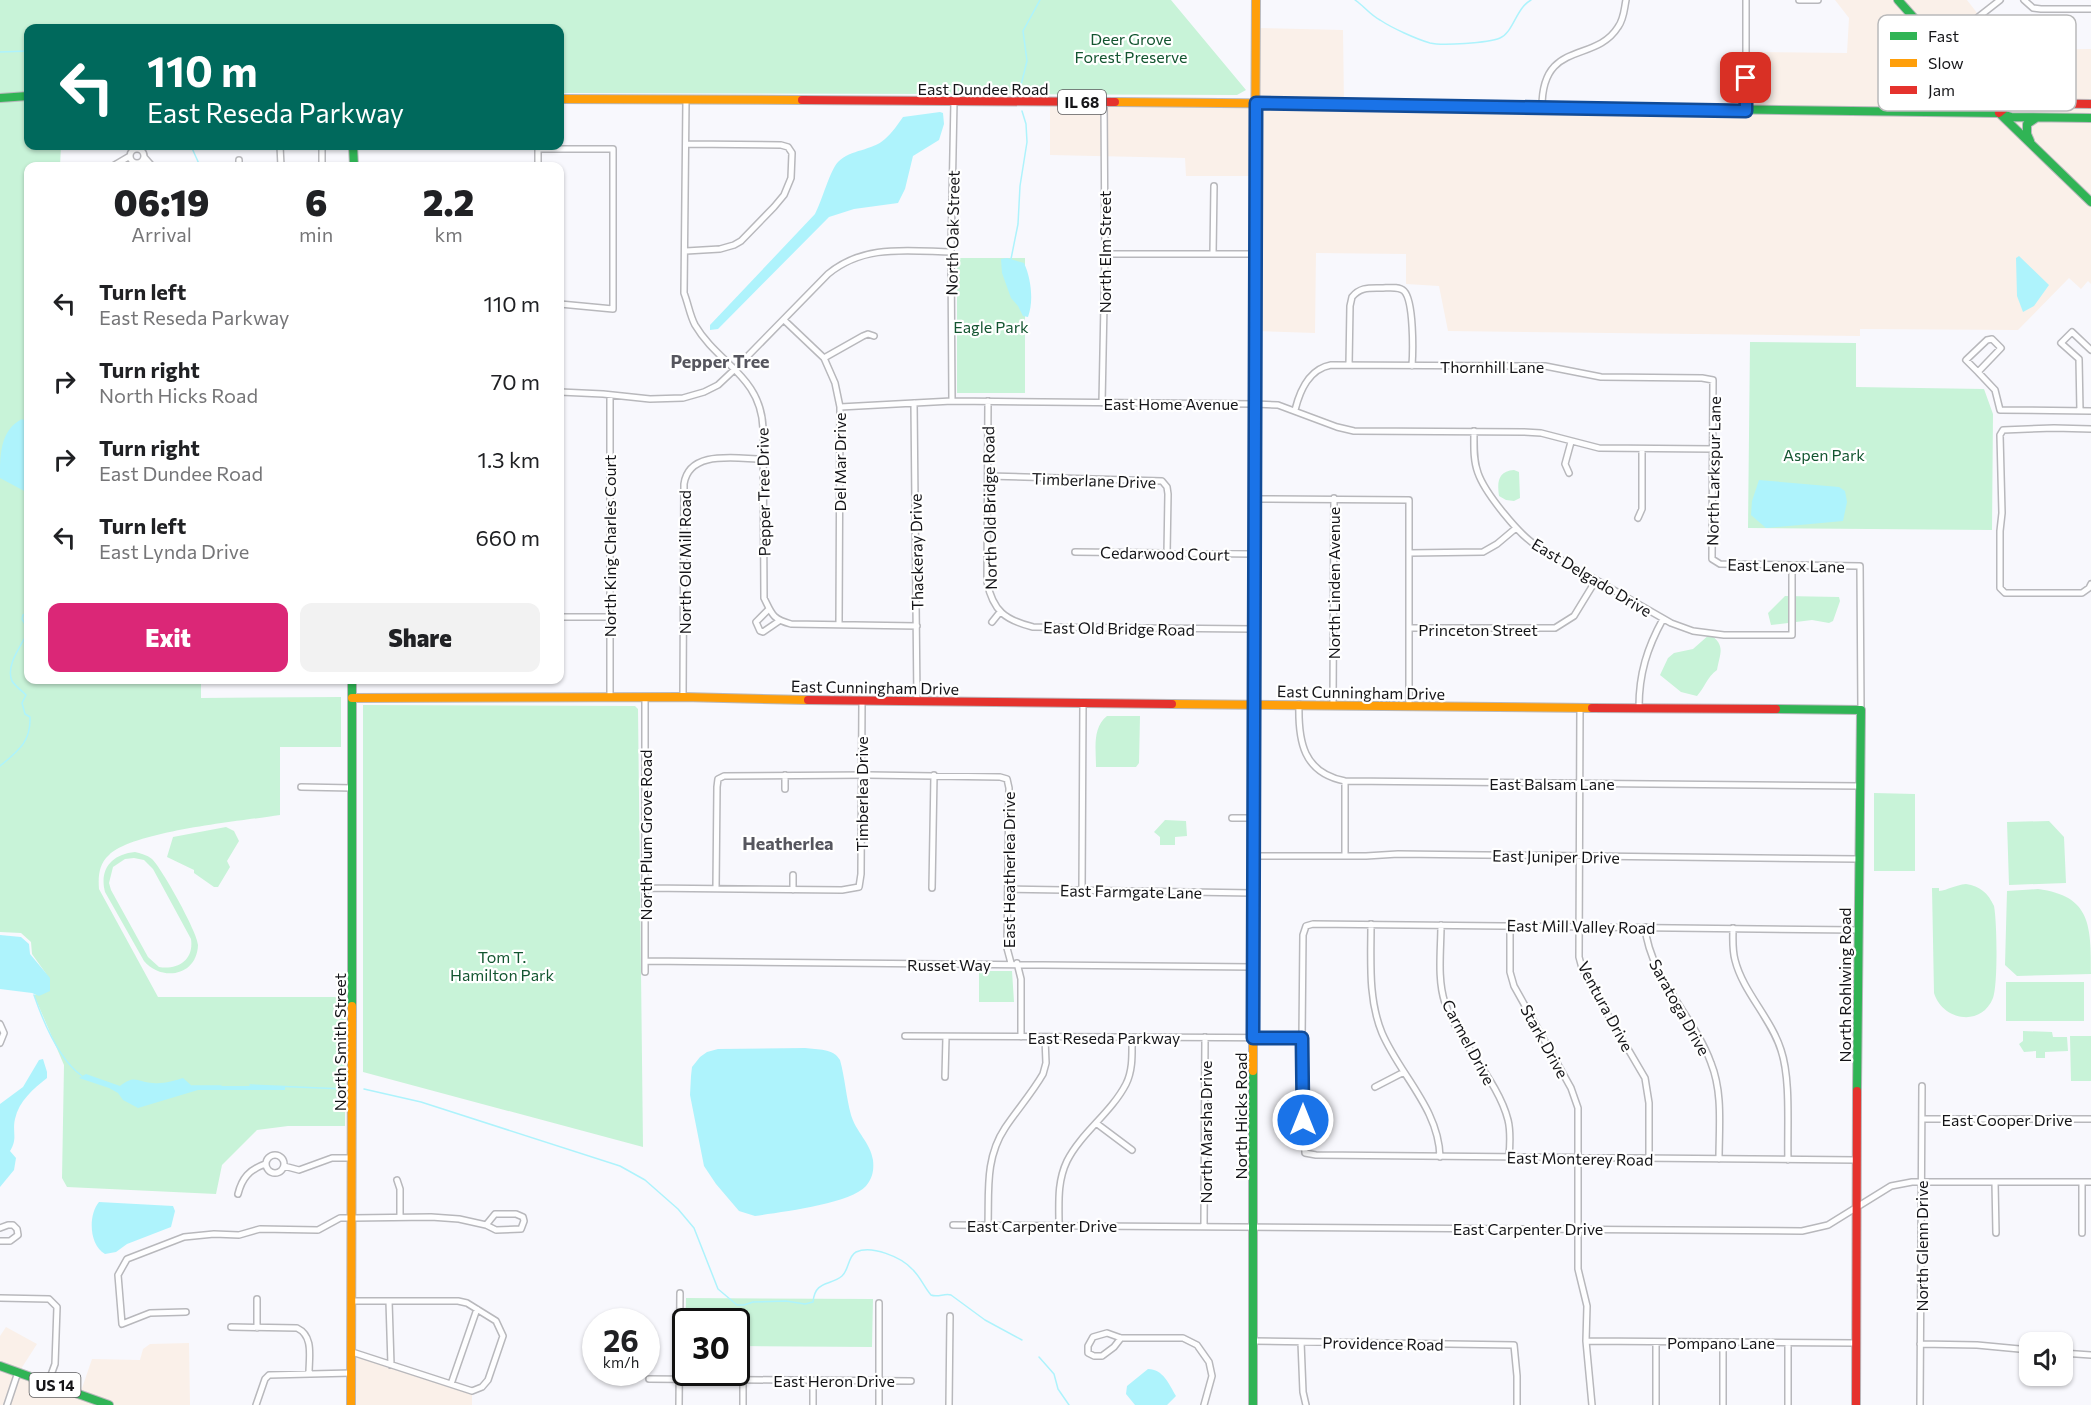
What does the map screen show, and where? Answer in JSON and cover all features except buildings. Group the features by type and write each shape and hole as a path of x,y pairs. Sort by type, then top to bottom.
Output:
{"main road":[{"name":"North Hicks Road","path":"1253,1405 1256,0"},
{"path":"1898,0 1911,15"},
{"path":"0,98 24,96"},
{"name":"East Dundee Road","path":"564,99 1256,103 1945,112 1999,113 2011,117 2091,117"},
{"path":"1945,112 1949,111"},
{"path":"1999,113 2091,202"},
{"path":"2031,144 2026,128 2029,121 2037,117"},
{"name":"North Smith Street","path":"351,1405 352,684"},
{"name":"East Cunningham Drive","path":"352,698 683,697 862,701 1862,710"},
{"name":"North Rohlwing Road","path":"1856,1405 1857,930 1862,710"},
{"name":"US 14","path":"0,1366 110,1405"}],"street":[{"path":"1542,107 1544,83 1549,73 1557,64 1570,56 1609,38 1618,28 1623,17 1626,0"},
{"path":"1746,0 1746,111"},
{"path":"1799,0 1818,0"},
{"path":"1981,15 2000,0"},
{"path":"2024,0 2034,8 2041,9 2091,9"},
{"name":"Pepper Tree Drive","path":"686,100 684,293 694,323 708,342 749,384 760,409 763,421 764,598 769,609 779,621"},
{"name":"North Oak Street","path":"952,400 951,252 954,100"},
{"name":"North Elm Street","path":"1102,402 1106,254 1104,102"},
{"path":"686,144 785,146 790,148 792,155 791,178 784,195 741,241 720,249 686,250"},
{"path":"564,148 613,149 613,309 564,304"},
{"path":"132,150 130,156 133,162"},
{"path":"140,150 148,162"},
{"path":"120,162 130,156"},
{"path":"142,162 144,157"},
{"path":"1213,254 1214,186"},
{"path":"564,392 650,399 676,399 697,395 718,385 828,274 850,259 868,253 890,250 951,252"},
{"path":"1106,254 1255,254"},
{"path":"1350,365 1352,297 1362,288 1397,288 1403,290 1407,296 1413,332 1413,366"},
{"name":"Del Mar Drive","path":"784,320 824,358 835,383 840,407 839,624"},
{"path":"2080,411 2079,358 2061,343 2072,332 2091,350"},
{"path":"824,358 862,336 868,334 874,336"},
{"path":"1978,372 2001,348 1992,339 1987,340 1966,360 1995,390 2000,410 2091,411"},
{"name":"Thornhill Lane","path":"1295,410 1306,382 1316,371 1328,366 1545,366 1601,377 1713,380"},
{"name":"North Larkspur Lane","path":"1713,380 1713,561"},
{"name":"North King Charles Court","path":"610,395 610,697"},
{"name":"East Home Avenue","path":"840,407 952,400 1278,405 1354,431 1541,433 1599,448 1713,449"},
{"name":"North Old Bridge Road","path":"988,401 987,582 991,600 1000,612"},
{"name":"Thackeray Drive","path":"914,403 917,701"},
{"path":"2091,429 2003,430 2000,435 2002,513 2000,588 2005,593 2082,593 2090,588 2091,584"},
{"name":"East Delgado Drive","path":"1474,431 1478,474 1516,528 1530,542 1671,623 1693,631 1724,635 1792,635 1792,565"},
{"path":"1569,473 1565,464 1571,442"},
{"path":"1638,518 1642,509 1642,449"},
{"name":"North Old Mill Road","path":"683,697 685,480 693,465 702,460 763,459"},
{"name":"Timberlane Drive","path":"988,476 1158,479 1167,487 1168,494 1167,554"},
{"name":"North Linden Avenue","path":"1333,705 1334,498"},
{"path":"1255,499 1409,500 1409,706"},
{"path":"1410,553 1483,552 1516,528"},
{"name":"Cedarwood Court","path":"1075,552 1254,554"},
{"name":"East Lenox Lane","path":"1713,561 1720,564 1860,566"},
{"name":"North Rohlwing Road","path":"1860,566 1862,710"},
{"name":"Princeton Street","path":"1409,628 1555,628 1574,616 1596,580"},
{"path":"769,609 756,622 759,631 764,632 779,621 791,624 917,626"},
{"path":"992,622 1000,612"},
{"name":"East Old Bridge Road","path":"1000,612 1016,622 1033,627 1254,629"},
{"path":"564,617 609,617"},
{"path":"1639,707 1644,661 1651,640 1663,619"},
{"name":"North Plum Grove Road","path":"645,698 645,972"},
{"name":"Timberlea Drive","path":"793,890 846,890 859,887 862,701"},
{"path":"1082,890 1083,703"},
{"name":"East Balsam Lane","path":"1299,704 1299,731 1306,756 1318,769 1345,781 1860,786"},
{"name":"Ventura Drive","path":"1580,707 1579,957 1582,968 1645,1078 1649,1103 1649,1158"},
{"path":"785,775 785,789"},
{"name":"East Heatherlea Drive","path":"716,888 718,778 785,775 934,775 994,776 1007,779 1009,788 1007,948 1021,979 1022,1037"},
{"path":"932,888 934,775"},
{"path":"1345,781 1345,856"},
{"path":"301,787 353,788"},
{"path":"1232,818 1253,818"},
{"name":"East Juniper Drive","path":"1253,856 1392,854 1858,859"},
{"path":"644,888 793,890 793,875"},
{"name":"East Farmgate Lane","path":"1008,889 1253,892"},
{"name":"East Mill Valley Road","path":"1302,1038 1303,935 1306,926 1313,924 1857,930"},
{"path":"1371,924 1371,989 1376,1017 1383,1036 1436,1127 1440,1156"},
{"name":"Carmel Drive","path":"1441,925 1441,980 1444,999 1449,1013 1484,1070 1506,1113 1510,1131 1509,1157"},
{"name":"Stark Drive","path":"1510,925 1511,977 1576,1099 1579,1116 1578,1269 1587,1306 1586,1341 1592,1405"},
{"name":"Saratoga Drive","path":"1645,927 1650,954 1705,1047 1716,1078 1719,1094 1719,1159"},
{"path":"1733,928 1737,965 1776,1035 1782,1053 1786,1076 1788,1160"},
{"name":"Russet Way","path":"645,961 1253,967"},
{"path":"0,1024 4,1033 0,1042"},
{"name":"East Reseda Parkway","path":"905,1036 1132,1039 1302,1038"},
{"path":"945,1077 946,1037"},
{"path":"988,1225 988,1183 992,1158 1004,1130 1043,1074 1046,1064 1045,1038"},
{"name":"North Marsha Drive","path":"1204,1226 1205,1038"},
{"name":"East Monterey Road","path":"1302,1038 1305,1153 1316,1155 1856,1160"},
{"path":"1059,1225 1059,1186 1063,1171 1071,1153 1125,1085 1131,1065 1132,1039"},
{"path":"1375,1087 1404,1072"},
{"name":"North Glenn Drive","path":"1920,1405 1922,1086"},
{"name":"East Cooper Drive","path":"1922,1119 2091,1119"},
{"path":"1096,1123 1132,1150"},
{"path":"275,1155 283,1159 284,1166 279,1173 274,1173 268,1170 266,1164 269,1156 275,1155"},
{"path":"284,1166 299,1170 332,1158 352,1158"},
{"path":"238,1194 241,1182 247,1174 266,1164"},
{"path":"397,1180 400,1189 400,1217"},
{"name":"East Carpenter Drive","path":"953,1225 1811,1230 1835,1222 1891,1186 1921,1182 2091,1182"},
{"path":"1995,1182 1996,1233"},
{"path":"2082,1182 2082,1233"},
{"path":"186,1312 150,1313 122,1324 118,1275 127,1259 184,1237 214,1234 239,1235 260,1229 318,1230 340,1218 459,1219 486,1225 496,1230 520,1229 524,1221 523,1217 516,1214 495,1214 486,1225"},
{"path":"0,1228 13,1225 18,1235 10,1240 0,1240"},
{"path":"680,1293 680,1308"},
{"path":"0,1298 49,1299 57,1307 55,1364 48,1383"},
{"path":"257,1299 257,1328"},
{"path":"352,1301 458,1301 467,1303 496,1321 503,1336 488,1380 482,1387 472,1390 352,1352"},
{"path":"389,1301 391,1365"},
{"path":"879,1303 879,1405"},
{"path":"451,1384 477,1309"},
{"path":"950,1316 950,1405"},
{"path":"231,1327 297,1328 306,1334 309,1342 309,1373"},
{"path":"1121,1338 1102,1356 1088,1353 1088,1346 1093,1337 1107,1333 1121,1338 1184,1338 1197,1345 1209,1362 1212,1376 1204,1405"},
{"name":"Providence Road","path":"1253,1341 1514,1345 1517,1405"},
{"name":"Pompano Lane","path":"1586,1341 1856,1343"},
{"path":"1301,1342 1303,1392 1306,1405"},
{"path":"1656,1342 1656,1405"},
{"path":"1723,1342 1723,1405"},
{"path":"1788,1343 1788,1405"},
{"path":"1920,1344 1977,1345 2019,1349"},
{"path":"2073,1354 2091,1355"},
{"path":"7,1405 18,1372"},
{"path":"256,1405 265,1379 269,1375 352,1373"},
{"name":"East Heron Drive","path":"750,1379 911,1381"},
{"path":"813,1381 813,1405"},
{"path":"679,1386 679,1405"},
{"path":"743,1386 743,1405"}],"shaded area":[{"path":"1835,0 1967,0 1979,15 1878,15 1878,111 2076,111 2076,49 2091,49 2091,284 2088,281 2081,289 2069,278 2018,330 1860,329 1860,336 1448,331 1439,286 1406,284 1406,254 1316,253 1315,333 1256,331 1255,176 1186,176 1185,158 1050,155 1050,102 1255,103 1256,28 1343,30 1344,104 1745,111 1746,52 1847,53 1849,18"},
{"path":"6,1327 37,1344 19,1372 80,1394 92,1359 140,1360 143,1349 150,1344 189,1343 190,1405 0,1405 0,1336"},
{"path":"352,1352 472,1391 472,1405 351,1405"}],"green space":[{"name":"Deer Grove Forest Preserve","path":"0,0 1171,0 1246,90 1237,95 564,93 564,24 24,24 24,91 0,94"},
{"path":"24,98 24,150 61,150 60,162 24,162 24,684 201,684 201,698 341,697 341,747 280,747 280,815 190,828 141,839 109,855 100,870 99,889 158,997 346,997 345,1126 288,1126 257,1130 222,1165 216,1194 67,1187 62,1178 64,1065 34,995 41,993 47,975 32,954 31,942 21,933 0,932 0,99"},
{"name":"Eagle Park","path":"957,258 1025,258 1025,393 957,393"},
{"name":"Aspen Park","path":"1750,342 1856,343 1856,387 1984,389 1993,414 1992,530 1748,528"},
{"path":"1514,470 1519,472 1520,498 1514,501 1506,500 1499,496 1500,478 1505,473"},
{"path":"1785,596 1839,597 1840,601 1833,621 1829,623 1812,620 1771,625 1768,613"},
{"path":"1710,634 1720,646 1717,670 1697,696 1681,692 1660,675 1668,658 1674,653 1693,649"},
{"name":"Tom T. Hamilton Park","path":"363,705 635,706 638,709 643,1147 363,1072"},
{"path":"1107,716 1140,716 1139,763 1136,767 1096,767 1097,733 1099,726"},
{"path":"1874,793 1915,794 1915,871 1874,871"},
{"path":"1165,820 1186,821 1187,836 1175,837 1175,845 1160,845 1160,837 1154,832"},
{"path":"2049,821 2064,837 2066,883 2009,885 2007,822"},
{"path":"226,827 234,831 239,841 227,861 230,867 218,887 214,887 194,873 194,870 167,857 173,837"},
{"path":"137,852 146,855 157,864 186,915 198,945 192,964 185,969 169,973 151,968 144,961 105,892 104,876 109,864 127,853","holes":["125,859 144,860 153,869 191,939 190,953 187,958 172,967 159,967 148,957 109,883 113,867"]},
{"path":"1966,884 1983,891 1994,906 1996,938 1993,998 1987,1008 1971,1017 1962,1017 1945,1009 1938,1002 1934,993 1932,888 1939,888 1939,891"},
{"path":"2038,889 2069,898 2078,906 2088,927 2091,974 2017,976 2005,965 2007,891"},
{"path":"979,971 1012,971 1014,1002 979,1002"},
{"path":"2006,982 2084,982 2084,1021 2006,1021"},
{"path":"2023,1031 2052,1032 2053,1037 2067,1037 2068,1051 2045,1052 2045,1058 2036,1058 2036,1051 2024,1052 2019,1044 2023,1041"},
{"path":"2070,1036 2091,1036 2091,1081 2071,1081"},
{"path":"686,1298 873,1299 872,1347 750,1346 750,1308 686,1308"}],"water":[{"path":"943,113 944,124 939,140 913,156 905,189 898,203 854,209 829,217 718,329 710,330 710,325 815,214 838,162 849,155 880,143 903,117"},
{"path":"2019,256 2049,285 2034,306 2023,312 2017,296 2016,258"},
{"path":"1007,258 1024,263 1030,282 1031,297 1028,317 1023,316 1011,298 1002,273 1001,259"},
{"path":"24,420 24,491 0,478 1,452 5,436 15,424"},
{"path":"1759,480 1839,487 1845,491 1847,502 1843,521 1766,528 1751,515 1752,501"},
{"path":"0,935 21,937 29,944 30,954 50,978 50,991 39,996 0,989"},
{"path":"805,1048 829,1051 840,1060 851,1115 873,1160 872,1177 858,1192 831,1202 755,1216 739,1211 704,1166 690,1095 692,1067 707,1052 718,1049"},
{"path":"43,1059 47,1078 27,1096 17,1113 14,1124 14,1143 10,1151 16,1158 14,1170 0,1187 0,1104 23,1087 39,1060"},
{"path":"86,1074 120,1086 129,1080 157,1083 183,1078 192,1086 285,1086 285,1090 198,1090 138,1108 123,1100 118,1093 109,1088 79,1078"},
{"path":"99,1202 173,1206 175,1211 171,1227 127,1244 116,1252 105,1254 96,1244 92,1230 93,1214"},
{"path":"1148,1369 1162,1374 1176,1396 1167,1405 1135,1405 1126,1394 1127,1386"}],"waterway":[{"path":"1018,97 1027,61 1023,31 1040,0"},
{"path":"1355,0 1376,18 1397,30 1430,43 1444,44 1476,43 1500,38 1531,0"},
{"path":"0,52 24,51"},
{"path":"1011,259 1018,224 1020,186 1027,142 1026,124 1022,111"},
{"path":"193,150 198,162"},
{"path":"24,615 22,619 24,622"},
{"path":"0,766 26,740 30,726 30,717 25,714 22,703 26,695 13,683 10,675 12,662 24,639"},
{"path":"34,995 47,1028 59,1050 82,1076"},
{"path":"250,1085 345,1089"},
{"path":"192,1086 221,1086"},
{"path":"364,1089 421,1102 620,1166 645,1180 678,1209 694,1228 718,1289 737,1305 753,1302 786,1301 805,1304 813,1302 814,1295 820,1287 842,1276 853,1254 870,1250 886,1253 907,1265 931,1295 951,1295 985,1320 1022,1340"},
{"path":"1039,1357 1054,1374 1058,1389 1069,1405"}],"traffic: fast":[{"path":"1898,0 1911,15"},
{"path":"0,98 24,96"},
{"path":"1644,108 1999,113 2011,117 2091,118"},
{"path":"1997,111 2091,202"},
{"path":"2030,141 2027,124 2036,118"},
{"path":"353,150 354,162"},
{"path":"1253,752 1255,177"},
{"path":"352,684 352,1006"},
{"path":"1776,709 1861,710 1857,1091"},
{"path":"1253,1071 1253,1405"},
{"path":"0,1366 109,1405"}],"traffic: slow":[{"path":"1255,177 1256,0"},
{"path":"564,99 802,100"},
{"path":"1115,102 1430,105"},
{"path":"352,698 683,697 808,700"},
{"path":"1172,704 1592,708"},
{"path":"1253,752 1253,1071"},
{"path":"351,1405 352,1006"}],"traffic: jam":[{"path":"802,100 1115,102"},
{"path":"2076,104 2091,104"},
{"path":"1430,105 1644,108"},
{"path":"808,700 1172,704"},
{"path":"1592,708 1776,709"},
{"path":"1856,1405 1857,1091"}],"district":[{"name":"Pepper Tree","path":"720,361"},
{"name":"Heatherlea","path":"788,843"}],"route":[{"path":"1303,1120 1302,1038 1253,1038 1256,103 1746,111 1746,78"}]}
